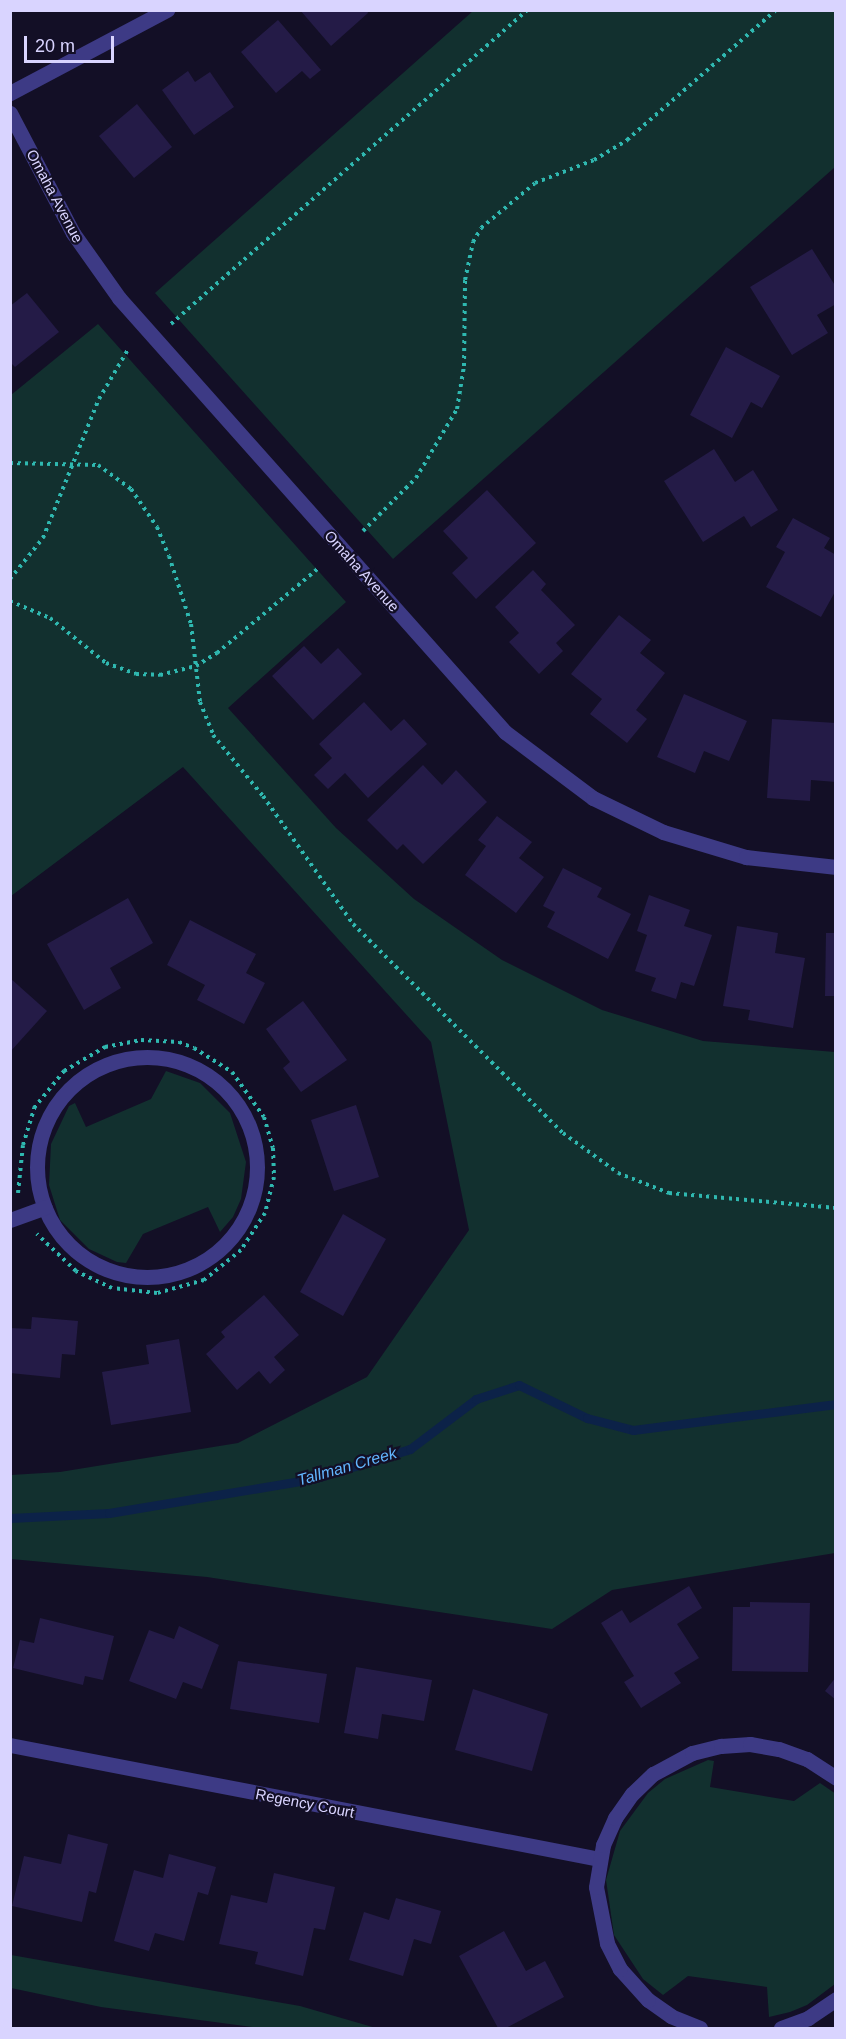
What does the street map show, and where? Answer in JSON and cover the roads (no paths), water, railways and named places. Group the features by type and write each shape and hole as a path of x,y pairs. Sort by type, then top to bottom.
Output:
{"street":[{"path":"10,93 167,10"},
{"name":"Omaha Avenue","path":"10,113 84,251 154,342 491,717 559,775 625,815 705,847 773,861 836,867"},
{"path":"151,1057 195,1068 230,1094 249,1125 255,1142 257,1179 246,1214 226,1244 180,1272 143,1276 108,1269 76,1251 53,1223 45,1207 38,1154 49,1119 76,1084 116,1062 151,1057"},
{"path":"10,1220 45,1207"},
{"path":"700,2028 653,2004 620,1969 599,1916 596,1887 600,1859 615,1818 632,1794 654,1774 692,1753 735,1744 765,1746 807,1759 836,1778"},
{"name":"Regency Court","path":"10,1745 600,1859"},
{"path":"781,2028 808,2018 836,1999"}],"waterway":[{"name":"Tallman Creek","path":"10,1518 109,1513 313,1479 410,1449 476,1399 519,1385 587,1418 633,1430 836,1404"}]}
